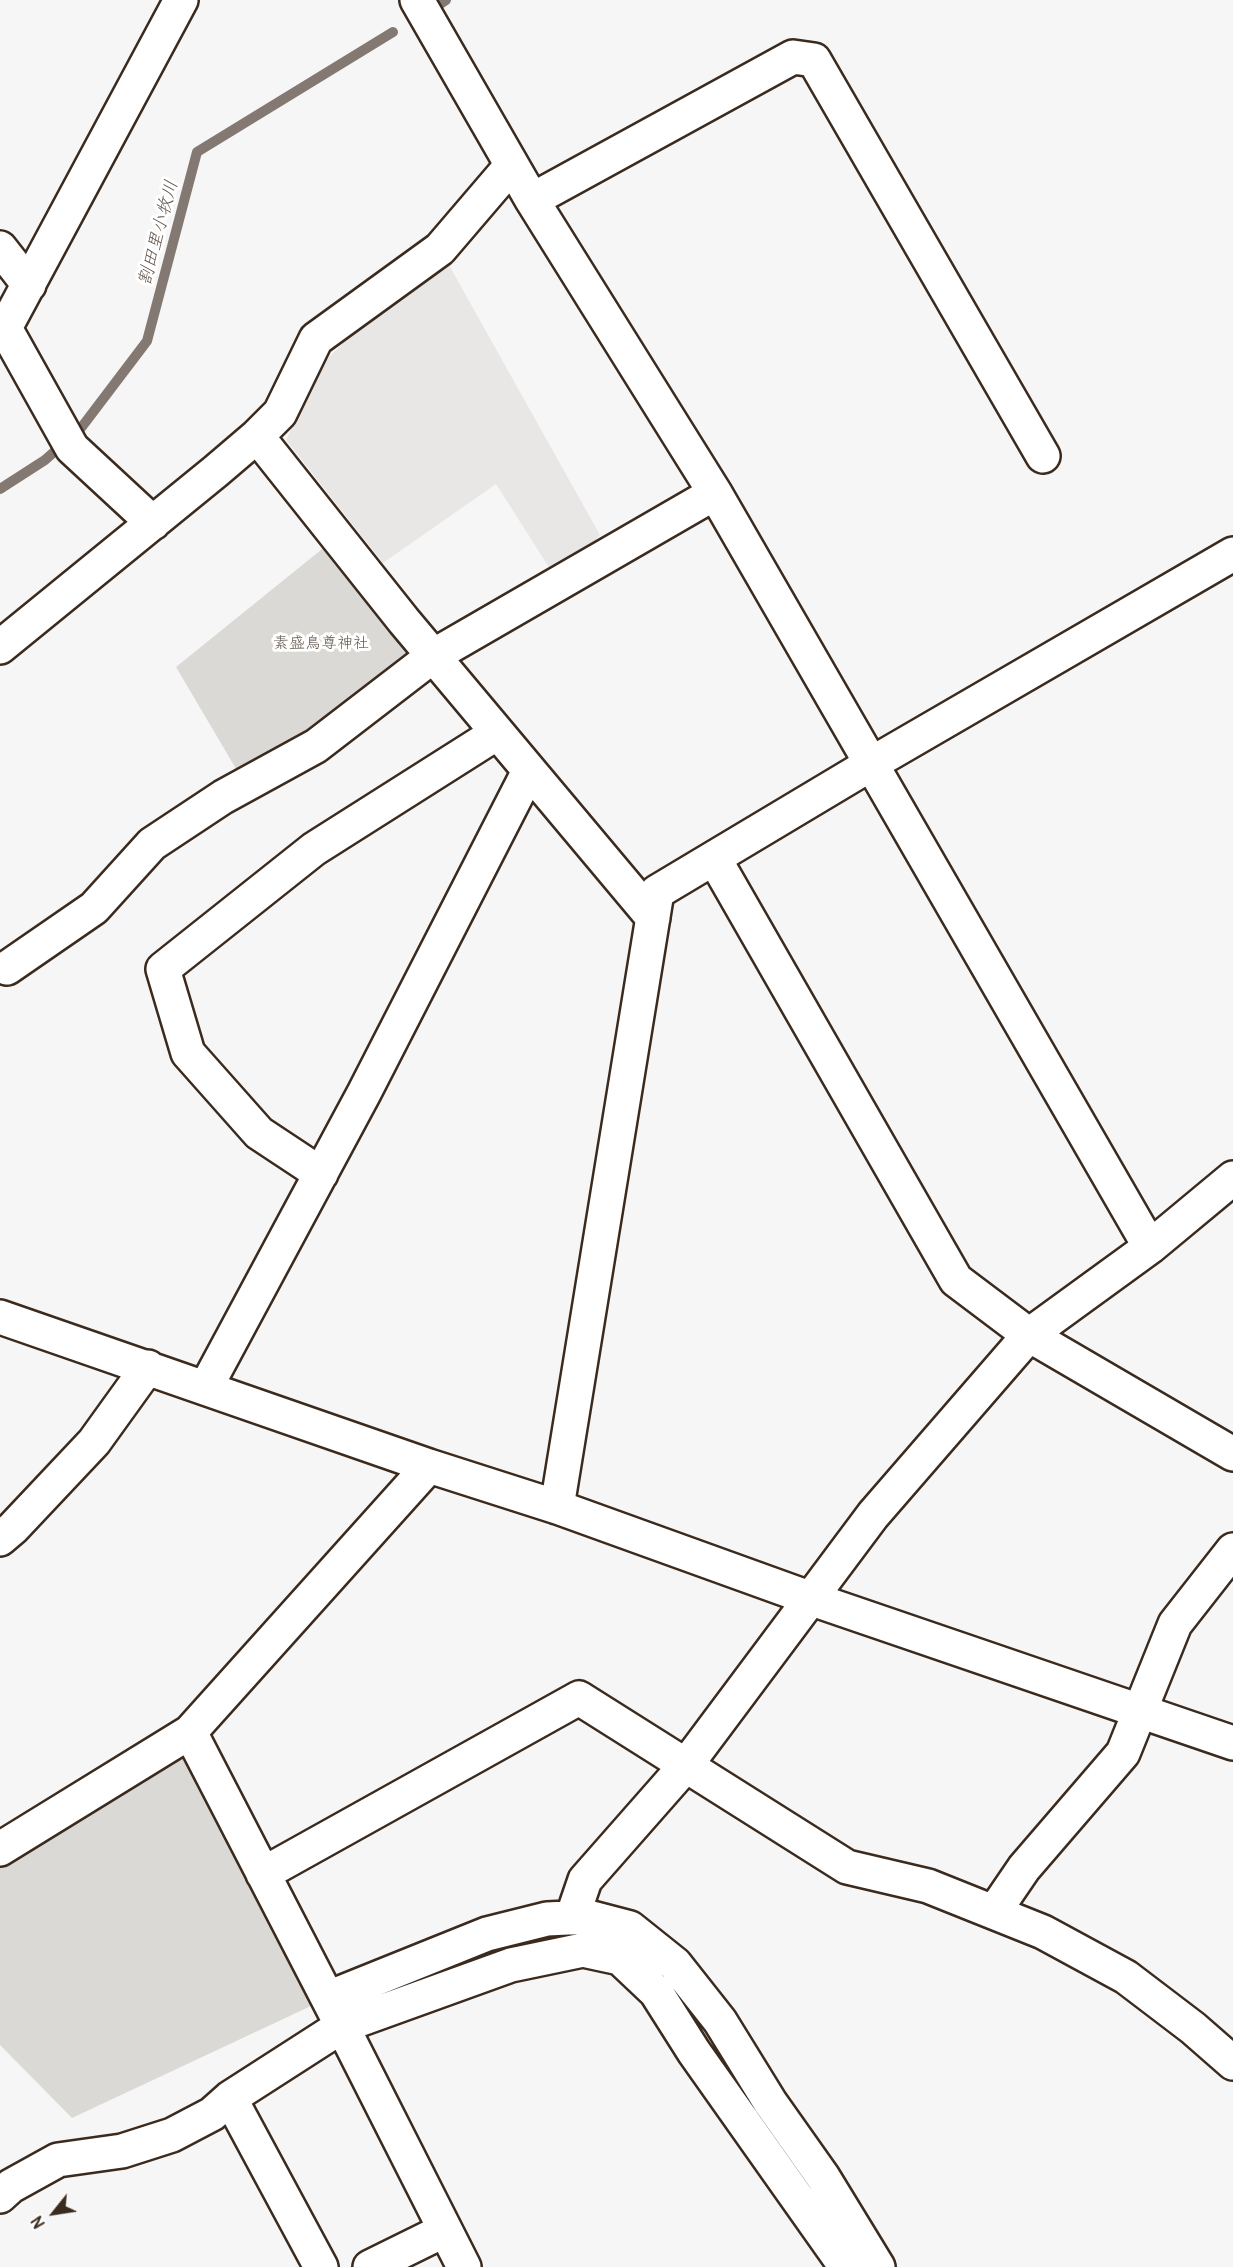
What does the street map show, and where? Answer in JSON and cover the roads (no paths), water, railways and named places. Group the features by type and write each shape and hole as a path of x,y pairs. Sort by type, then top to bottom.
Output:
{"street":[{"path":"153,523 67,441 3,329 29,285 181,0"},
{"path":"417,0 511,166 715,493 1150,1247"},
{"path":"532,200 792,57 814,60 1042,456"},
{"path":"0,647 257,436 280,413 316,339 440,249 511,166"},
{"path":"0,248 29,285"},
{"path":"257,436 433,656 653,918"},
{"path":"7,968 94,908 152,844 223,797 316,746 433,656 715,493"},
{"path":"557,1507 657,892 871,764 1233,554"},
{"path":"321,1174 259,1133 188,1053 163,969 314,849 497,733"},
{"path":"206,1387 364,1093 529,771"},
{"path":"714,858 956,1280 1029,1335 1233,1454"},
{"path":"572,1918 585,1880 687,1764 873,1515 1029,1335 1150,1247 1233,1178"},
{"path":"0,1317 429,1466 557,1507 812,1599 1233,1743"},
{"path":"0,1539 94,1442 148,1367"},
{"path":"0,1849 190,1732 429,1466"},
{"path":"994,1912 1024,1868 1123,1753 1175,1624 1233,1550"},
{"path":"263,1874 579,1698 847,1867 928,1886 994,1912 1043,1932 1126,1977 1193,2028 1233,2063"},
{"path":"190,1732 464,2267"},
{"path":"0,2196 11,2186 58,2160 122,2151 172,2135 212,2114 335,2012 487,1934 547,1918 588,1917 630,1928 675,1964 720,2021 770,2102 823,2177 878,2267"},
{"path":"335,2012 511,1965 583,1950 620,1958 656,1992 694,2052 841,2265"},
{"path":"230,2098 321,2267"},
{"path":"370,2267 445,2230"}],"waterway":[{"name":"割田里小牧川","path":"440,4 446,0"},
{"name":"割田里小牧川","path":"0,489 45,460 81,428 147,341 197,152 393,32"}],"park label":[{"name":"素盛鳥尊神社","path":"321,644"}]}
